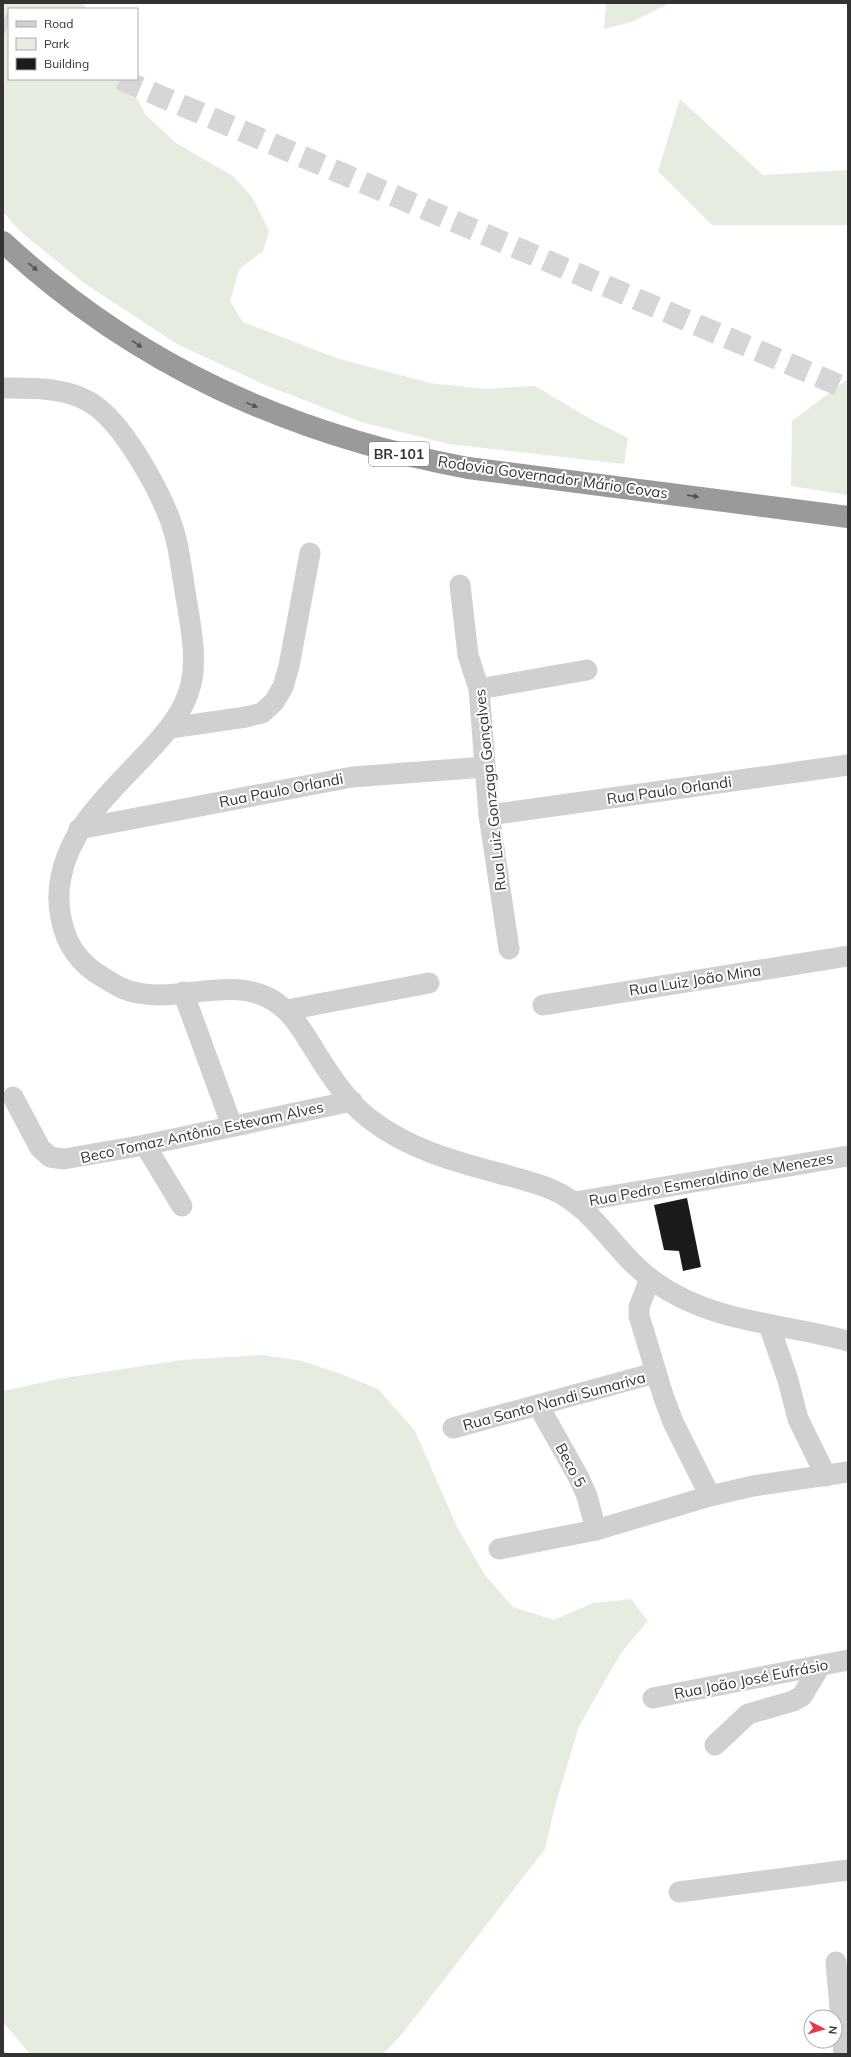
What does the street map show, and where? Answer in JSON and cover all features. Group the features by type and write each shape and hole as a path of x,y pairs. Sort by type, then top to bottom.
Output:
{"highway":[{"name":"Rodovia Governador Mário Covas","path":"3,242 63,292 150,352 247,403 305,426 369,447 417,459 468,468 848,517"}],"street":[{"path":"3,388 39,388 72,394 96,406 117,428 138,458 167,511 176,538 190,620 193,654 192,681 184,704 170,728 80,828 69,849 58,894 66,935 76,954 94,972 116,986 137,993 244,990 269,998 287,1010 332,1077 366,1117 388,1132 422,1149 448,1159 530,1182 552,1190 575,1202 650,1279 691,1304 719,1313 769,1325 848,1341"},
{"path":"170,728 246,717 262,713 274,702 283,687 289,666 310,553"},
{"name":"Rua Luiz Gonzaga Gonçalves","path":"460,585 468,655 480,689 489,815 510,949"},
{"path":"480,689 587,670"},
{"name":"Rua Paulo Orlandi","path":"489,815 848,765"},
{"name":"Rua Paulo Orlandi","path":"80,828 352,777 485,767"},
{"name":"Rua Luiz João Mina","path":"543,1004 848,956"},
{"path":"287,1010 429,982"},
{"path":"183,992 232,1126"},
{"name":"Beco Tomaz Antônio Estevam Alves","path":"12,1097 40,1148 50,1157 64,1159 145,1145 352,1101"},
{"path":"145,1145 182,1206"},
{"name":"Rua Pedro Esmeraldino de Menezes","path":"575,1202 848,1156"},
{"path":"650,1279 639,1307 639,1316 655,1374 673,1422 710,1496"},
{"path":"769,1325 788,1380 798,1419 826,1476"},
{"name":"Rua Santo Nandi Sumariva","path":"453,1428 655,1374"},
{"name":"Beco 5","path":"538,1405 579,1478 587,1496 596,1530"},
{"path":"498,1549 596,1530 710,1496 752,1486 848,1472"},
{"name":"Rua João José Eufrásio","path":"653,1698 848,1660"},
{"path":"715,1745 748,1714 793,1701 802,1696 820,1666"},
{"path":"679,1892 848,1870"},
{"path":"836,1962 844,2054"}],"green space":[{"path":"3,3 83,3 86,8 8,8 8,80 128,80 145,114 176,143 233,176 252,197 269,231 263,251 239,269 230,301 243,322 336,358 430,383 485,389 535,386 594,421 628,438 624,464 449,444 361,422 265,385 177,344 84,283 22,233 3,212"},
{"path":"606,3 670,3 631,22 604,29"},
{"path":"680,99 763,175 848,170 848,225 712,225 658,171"},
{"path":"848,379 848,495 791,486 792,421"},
{"path":"263,1355 302,1361 341,1374 378,1389 415,1431 457,1527 485,1575 513,1607 554,1620 593,1603 631,1599 648,1621 621,1653 579,1726 555,1806 545,1849 402,2034 383,2054 30,2054 3,2022 3,1391 58,1379 181,1360"}],"building":[{"path":"687,1198 701,1267 683,1271 679,1251 664,1250 654,1205"}],"tunnel":[{"path":"3,21 8,24"},
{"path":"122,80 848,389"}]}
